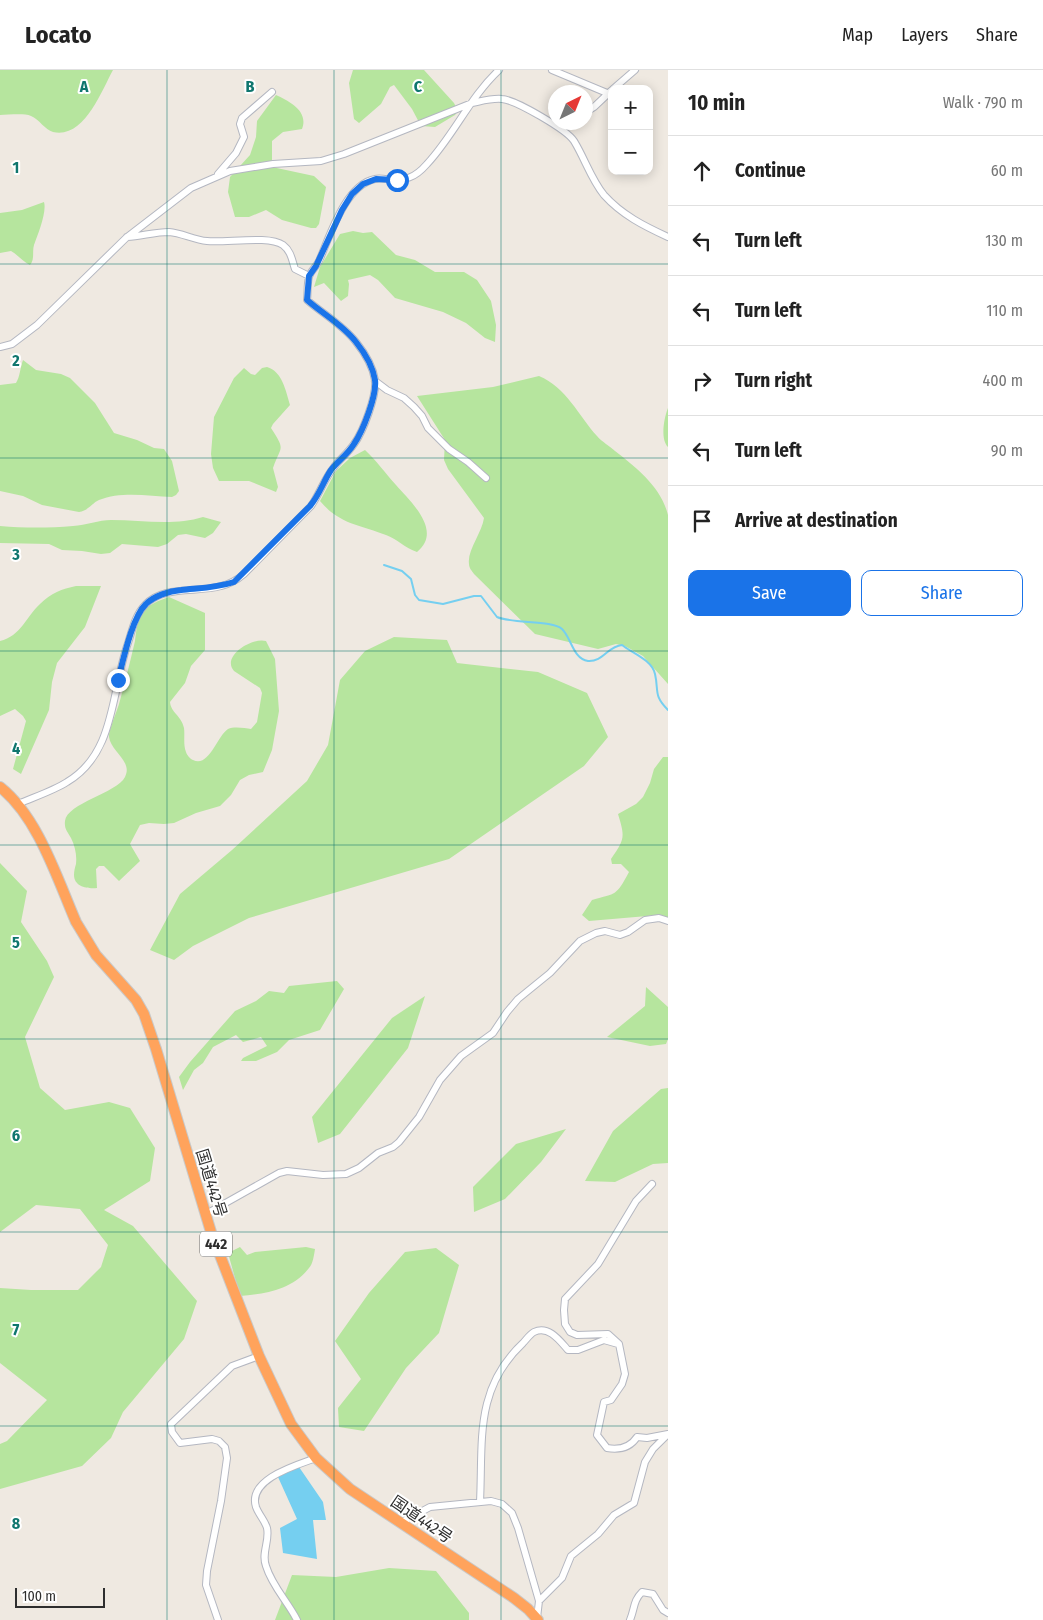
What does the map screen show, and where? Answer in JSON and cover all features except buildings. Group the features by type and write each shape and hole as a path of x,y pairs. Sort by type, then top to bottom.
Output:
{"highway":[{"name":"国道442号","path":"0,787 18,804 31,822 84,937 96,955 136,1000 144,1014 211,1232 259,1356 291,1424 316,1458 350,1489 514,1598 538,1619"}],"street":[{"path":"18,804 67,783 92,760 102,744 114,704 125,651 137,618 144,605 171,592 220,587 234,582 310,506 319,494 327,476 353,446 363,430 369,413 375,381 372,369 356,342 333,320 307,300 309,276 316,266 342,210 352,194 363,184 376,179 397,180 416,176 428,164 484,85 499,70"},
{"path":"552,70 608,90"},
{"path":"618,85 635,70"},
{"path":"218,175 236,153 244,137 240,124 242,118 272,92"},
{"path":"593,108 608,94"},
{"path":"0,347 12,344 37,326 126,238 191,188 218,175 252,166 321,161 344,154 472,103 493,98 505,99 548,118"},
{"path":"566,130 574,141 582,159 604,194 626,215 668,237"},
{"path":"126,238 155,232 172,232 204,241 228,242 257,239 276,242 283,245 290,254 295,269 309,276"},
{"path":"375,381 386,390 404,398 422,416 428,428 449,449 486,478"},
{"path":"206,1214 279,1173 287,1171 323,1175 346,1174 359,1168 378,1153 399,1142 420,1117 440,1080 461,1056 493,1033 518,999 550,973 580,941 605,931 620,935 628,932 645,920 658,918 668,921"},
{"path":"539,1601 562,1578 571,1556 598,1534 614,1515 634,1503 645,1462 653,1449 668,1434 647,1438 637,1437 632,1444 618,1450 607,1448 597,1435 604,1402 611,1400 622,1384 626,1374 619,1344 608,1334 577,1335 570,1332 565,1324 564,1310 565,1299 598,1264 631,1209 652,1184"},
{"path":"480,1502 484,1413 492,1384 513,1352 534,1332 544,1331 556,1337 568,1350 578,1350 604,1340 619,1344"},
{"path":"218,1620 206,1585 227,1458 225,1447 212,1439 180,1443 172,1432 171,1424 232,1366 259,1356"},
{"path":"297,1620 265,1566 264,1552 268,1537 267,1528 256,1507 256,1496 260,1487 277,1472 316,1458"},
{"path":"400,1523 430,1507 491,1501 502,1504 512,1513 518,1528 539,1601 538,1619"},
{"path":"630,1620 634,1611 635,1599 642,1592 653,1594 663,1610 668,1613"}],"green space":[{"path":"0,70 113,70 97,101 82,121 74,128 64,132 53,132 34,117 28,115 0,115"},
{"path":"353,70 424,70 454,103 458,111 455,115 435,127 421,126 412,109 394,85 390,87 381,104 359,123 354,119 349,83"},
{"path":"276,95 287,100 300,112 303,117 303,123 302,129 283,132 272,141 272,167 314,176 326,187 319,224 316,228 282,220 266,210 249,217 235,217 228,192 230,177 250,155 256,137 257,121"},
{"path":"44,202 43,217 30,265 11,251 0,253 0,213 22,210"},
{"path":"353,231 372,232 396,255 415,260 435,272 464,272 477,280 491,301 496,325 495,342 485,338 466,323 443,312 395,298 378,280 370,275 348,280 348,296 341,301 324,283 314,287 320,267 340,234"},
{"path":"23,360 36,370 61,374 70,378 95,403 114,433 137,440 154,448 164,449 172,461 179,491 176,495 172,497 135,495 108,497 79,512 42,505 23,496 0,491 0,385 16,383"},
{"path":"267,367 280,377 290,405 271,428 281,448 273,468 278,487 276,492 249,481 219,481 213,468 211,454 214,417 234,378 244,368 255,375 262,368"},
{"path":"539,376 557,387 599,438 632,464 647,479 665,505 668,515 668,684 643,656 625,646 616,644 598,649 535,634 474,574 470,567 470,553 481,530 484,518 448,469 444,460 445,440 417,396 493,387"},
{"path":"668,408 668,447 663,434"},
{"path":"365,450 422,517 427,535 424,544 417,552 390,537 342,519 327,509 320,501 336,471 350,458"},
{"path":"203,517 221,522 213,533 205,538 186,534 178,535 167,544 158,547 122,544 110,553 101,554 62,550 49,544 0,543 0,526 55,527 106,520 169,522"},
{"path":"76,586 101,586 85,627 57,663 52,682 49,710 21,774 13,769 26,721 15,709 0,716 0,641 7,639 18,631 35,609 48,597 61,590"},
{"path":"169,597 205,613 205,650 191,666 185,683 170,702 172,709 183,724 188,756 193,760 204,760 228,729 236,727 251,729 257,722 262,693 260,688 234,671 231,665 232,659 240,649 253,642 260,641 266,641 275,659 279,711 272,750 263,772 249,775 240,780 231,795 220,806 196,813 174,823 140,825 130,844 140,861 119,881 104,866 99,866 96,869 97,888 79,885 76,882 74,872 75,851 65,821 74,809 113,788 125,777 126,766 113,747 109,737 110,729 119,704 140,618 150,606"},
{"path":"394,637 447,640 457,663 538,672 587,693 608,737 584,766 449,859 249,918 193,946 174,960 150,950 180,894 232,850 307,781 328,745 340,680 365,651"},
{"path":"663,757 668,757 668,919 659,915 589,921 582,915 592,900 618,890 629,872 621,864 612,864 611,859 619,847 623,833 618,814 636,804 643,797 654,769"},
{"path":"0,863 27,891 21,922 47,961 54,977 25,1037 40,1088 65,1110 109,1102 130,1108 155,1148 150,1181 104,1210 133,1226 197,1301 184,1339 123,1412 111,1438 82,1466 0,1489 0,1444 7,1441 47,1400 0,1363 0,1288 78,1290 101,1267 108,1245 80,1209 36,1205 0,1232"},
{"path":"337,981 344,989 320,1030 289,1040 277,1052 256,1061 241,1061 243,1058 267,1046 261,1037 243,1042 236,1035 213,1047 203,1063 194,1070 183,1090 179,1077 235,1011 256,1001 269,991 284,993 289,986"},
{"path":"646,987 668,1007 668,1039 666,1044 650,1046 607,1037 645,1006"},
{"path":"425,996 408,1048 340,1134 318,1143 312,1117 392,1018"},
{"path":"668,1088 668,1163 653,1164 615,1182 585,1181 613,1131 661,1089"},
{"path":"566,1129 541,1162 505,1199 474,1212 473,1187 516,1144"},
{"path":"240,1247 247,1255 255,1252 306,1247 315,1249 310,1266 295,1281 278,1290 240,1296 228,1253"},
{"path":"436,1248 459,1265 439,1333 406,1368 364,1431 339,1427 338,1408 361,1379 335,1341 369,1293 405,1252"},
{"path":"389,1568 436,1571 469,1613 469,1620 275,1620 292,1575 336,1577"}],"water":[{"path":"299,1467 323,1502 326,1520 313,1520 317,1559 283,1553 280,1528 297,1519 278,1477"}],"waterway":[{"path":"384,565 402,571 411,579 415,595 419,600 443,604 481,596 497,617 512,621 557,626 565,633 579,656 588,661 598,659 613,648 622,645 646,661 653,669 658,696 668,710"}],"route":[{"path":"118,680 125,651 137,618 144,605 171,592 220,587 234,582 310,506 319,494 327,476 353,446 363,430 369,413 375,381 372,369 356,342 333,320 307,300 309,276 316,266 342,210 352,194 363,184 376,179 397,180"}]}
